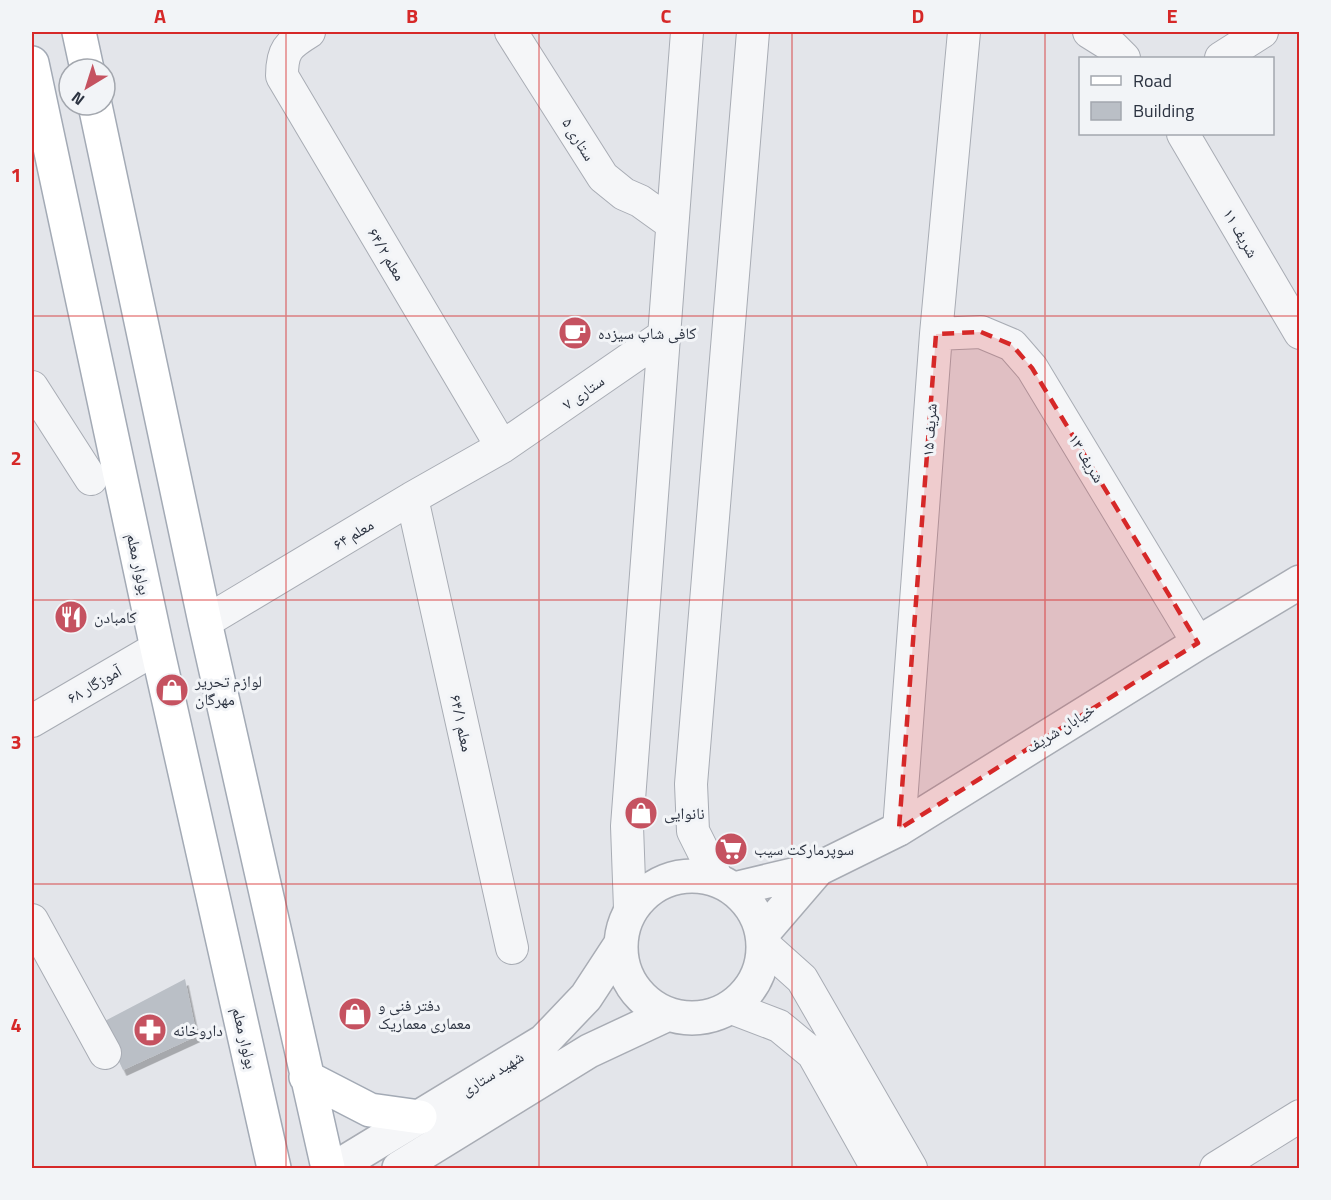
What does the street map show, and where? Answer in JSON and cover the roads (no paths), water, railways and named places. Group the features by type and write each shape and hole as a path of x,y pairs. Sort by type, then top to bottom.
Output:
{"main road":[{"path":"79,32 84,57"},
{"name":"بولوار معلم","path":"32,63 157,648 274,1168"},
{"path":"98,117 205,622 328,1168"},
{"path":"306,1077 370,1110 420,1117"}],"street":[{"name":"معلم ۶۴/۲","path":"309,32 292,42 282,57 282,76 502,447"},
{"name":"ستاری ۵","path":"511,32 603,177 624,194 640,201 672,224"},
{"path":"687,32 627,826 630,909 620,945 631,987 666,1015 700,1019 732,1008 750,990 761,969 763,939"},
{"path":"753,32 691,784 693,831 725,884 763,939 802,979 911,1168"},
{"name":"شریف ۱۵","path":"899,829 936,334 964,32"},
{"path":"1089,32 1113,47 1123,57"},
{"path":"1223,57 1262,32"},
{"name":"شریف ۱۱","path":"1184,135 1299,333"},
{"name":"شریف ۱۳","path":"936,334 981,332 1012,345 1032,368 1198,643"},
{"name":"ستاری ۷","path":"502,447 663,336"},
{"path":"32,387 91,478"},
{"name":"معلم ۶۴","path":"205,622 502,447"},
{"name":"معلم ۶۴/۱","path":"412,498 512,948"},
{"name":"خیابان شریف","path":"725,884 818,869 899,829 1299,582"},
{"name":"آموزگار ۶۸","path":"32,721 157,648"},
{"name":"خیابان شریف","path":"763,939 818,869"},
{"path":"630,909 653,886 684,875 725,884"},
{"path":"32,920 105,1053"},
{"name":"شهید ستاری","path":"335,1168 544,1041 585,997 620,945"},
{"path":"732,1008 779,1026 813,1054 877,1168"},
{"name":"شهید ستاری","path":"399,1168 590,1051 666,1015"},
{"path":"1216,1168 1299,1119"}],"place":[{"name":"کافی شاپ سیزده","path":"575,333"},
{"name":"کامبادن","path":"71,617"},
{"name":"لوازم تحریر مهرگان","path":"172,690"},
{"name":"نانوایی","path":"641,813"},
{"name":"سوپرمارکت سیب","path":"731,849"},
{"name":"دفتر فنی و معماری معماریک","path":"355,1014"},
{"name":"داروخانه","path":"150,1030"}]}
